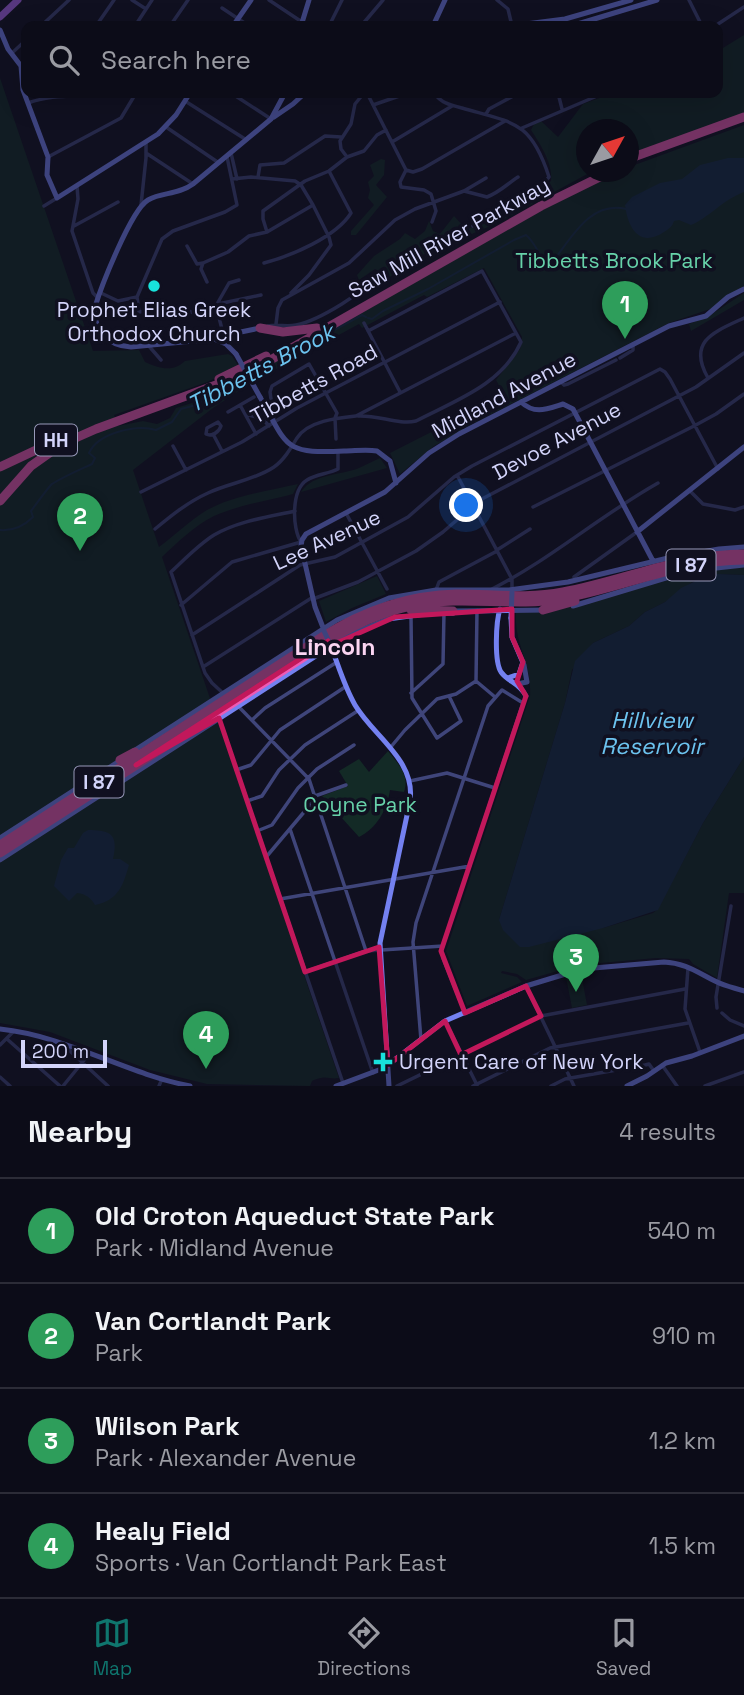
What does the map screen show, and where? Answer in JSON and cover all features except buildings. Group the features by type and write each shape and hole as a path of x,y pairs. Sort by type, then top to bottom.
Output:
{"highway":[{"path":"639,157 744,120"},
{"name":"Saw Mill River Parkway","path":"114,420 215,381 288,345 578,182"},
{"name":"Saw Mill River Parkway","path":"114,420 246,374 558,196 588,182"},
{"path":"260,328 286,332 317,328"},
{"path":"286,332 292,335 288,345"},
{"name":"HH","path":"0,501 42,457 114,420"},
{"name":"HH","path":"0,469 61,438 114,420"},
{"path":"0,469 90,431"},
{"name":"I 87","path":"0,853 136,765 218,716 341,633 385,613 442,601 554,600 695,558 744,554"},
{"name":"I 87","path":"0,845 349,621 377,609 418,598 449,595 543,595 694,565 744,562"},
{"path":"512,587 548,589 636,576"},
{"path":"543,610 636,576"},
{"path":"349,621 399,595"},
{"path":"385,613 417,610 448,612"},
{"path":"120,760 197,718"},
{"path":"136,765 201,730"}],"main road":[{"path":"0,17 18,0"}],"street":[{"path":"46,21 69,0"},
{"path":"99,21 114,0"},
{"path":"132,0 146,9"},
{"path":"138,21 152,0"},
{"path":"173,21 188,0"},
{"path":"238,19 251,0"},
{"path":"269,0 298,21"},
{"path":"303,21 309,0"},
{"path":"332,21 342,0"},
{"path":"365,21 383,0"},
{"path":"435,21 445,0"},
{"path":"497,0 508,9 511,21"},
{"path":"565,21 609,3 631,0"},
{"path":"589,21 657,0"},
{"path":"690,0 700,21"},
{"path":"609,3 614,14"},
{"path":"723,21 744,7"},
{"path":"222,8 241,21"},
{"path":"0,30 6,45 21,62"},
{"path":"12,53 21,45"},
{"path":"26,98 48,156 47,177 57,198"},
{"path":"28,103 48,98"},
{"path":"48,156 121,118 133,98"},
{"path":"44,206 146,143 166,127 187,98"},
{"path":"239,98 271,119"},
{"path":"271,119 283,98 288,106 294,103"},
{"path":"141,205 153,198 178,193 193,184 300,98"},
{"path":"347,157 341,149 341,137 351,124 355,104 360,98"},
{"path":"368,98 406,170 414,172 505,121"},
{"path":"373,105 393,98"},
{"path":"438,98 452,106 522,128 540,149 549,177 541,186 473,226"},
{"path":"486,115 489,109 510,98"},
{"path":"559,98 562,109"},
{"path":"522,128 591,98"},
{"path":"185,101 247,140"},
{"path":"392,142 452,106"},
{"path":"166,127 219,163"},
{"path":"267,232 263,211 305,181 329,171 347,157 364,151 377,135 386,130"},
{"path":"258,178 260,165 264,163 284,163 325,136 341,137"},
{"path":"146,143 141,205 128,227 95,310 96,321 105,337 123,347 211,339 221,341 236,354 271,424 292,447 308,453 370,450 382,453 391,464 396,483"},
{"path":"146,153 193,184"},
{"path":"229,155 235,179 237,205 173,231 162,239 137,296 139,312 177,307 197,314 216,306 261,295"},
{"path":"406,170 400,182 401,187 428,191 435,201 436,216 432,222"},
{"path":"264,263 295,253 345,222 351,213 329,171"},
{"path":"479,203 518,177"},
{"path":"235,179 291,178 301,185 328,234 330,248 320,257 307,277 278,306 276,324"},
{"path":"288,296 349,263 395,220 464,191 486,178"},
{"path":"76,186 78,200 72,227 93,293 118,301 137,296"},
{"path":"464,191 487,197"},
{"path":"72,227 118,202"},
{"path":"187,246 197,264 202,264 228,252 250,236 267,232 313,205"},
{"path":"202,264 207,282"},
{"path":"155,529 188,503 207,493 273,468 301,433 334,418 376,416 399,422 412,422 479,389 494,378 514,356 521,342 482,271 368,331"},
{"path":"221,341 231,334 276,324 301,324 370,286 384,274"},
{"path":"221,341 223,334 216,306 229,283 239,280"},
{"path":"366,281 370,286"},
{"name":"Midland Avenue","path":"307,533 383,493 448,440 669,326 706,316 728,297 744,289"},
{"name":"Tibbetts Road","path":"141,492 256,434 326,393 500,302"},
{"path":"708,378 699,360 702,345 719,330 744,318"},
{"path":"363,323 400,393"},
{"path":"356,416 516,333"},
{"path":"148,345 161,360"},
{"path":"561,382 568,384 618,359 633,350 633,345"},
{"name":"Devoe Avenue","path":"203,667 313,598 378,572 431,542 473,505 679,396 744,353"},
{"path":"271,424 272,386 311,365 337,414 334,418 336,439"},
{"name":"Lee Avenue","path":"192,635 305,564 335,557 414,514 457,475 658,370 666,372 679,396"},
{"path":"533,507 695,426 744,394"},
{"path":"679,396 718,469"},
{"path":"229,412 257,397"},
{"path":"522,402 528,408 540,410 566,404 575,412 653,561"},
{"path":"240,405 256,434"},
{"path":"245,414 271,424"},
{"path":"213,434 222,451"},
{"path":"173,446 186,470"},
{"path":"574,577 637,532 744,447"},
{"path":"338,452 338,469 311,478 303,484 297,493 295,511 298,536 313,598 347,686 359,710 404,767 410,781 410,801 380,950 389,1086"},
{"path":"457,475 507,569 512,587 513,640 523,662 527,680 526,696 443,946 443,958 465,1013"},
{"path":"491,590 512,587 521,575 622,503 658,483"},
{"path":"690,491 703,504 735,510 744,507"},
{"path":"224,694 208,679 171,572 196,548 224,530 295,511"},
{"path":"346,513 387,589"},
{"path":"181,605 232,562 301,542 307,533 297,526"},
{"path":"436,590 439,582 530,529"},
{"path":"0,838 359,609 399,595 436,590 491,590 588,579 653,561 719,548 744,547"},
{"path":"0,860 330,645 374,623 412,615 486,609 543,610 578,604 689,571 744,562"},
{"path":"486,609 497,624"},
{"path":"500,609 497,624 498,665 503,674 517,684 526,696"},
{"path":"476,681 477,610"},
{"path":"411,693 443,664 448,612"},
{"path":"412,615 411,693 434,736 439,738 461,721 449,696"},
{"path":"252,720 265,708 337,662"},
{"path":"517,676 523,662"},
{"path":"508,678 517,676 527,680"},
{"path":"517,684 527,680"},
{"path":"390,748 438,698 449,696 476,681"},
{"path":"476,681 495,697"},
{"path":"236,770 251,765 280,730 347,686"},
{"path":"421,1040 414,930 488,706 502,690 523,703"},
{"path":"238,706 308,777 366,951"},
{"path":"247,802 262,796 290,758 305,745 359,710"},
{"path":"218,716 343,1083"},
{"path":"257,831 272,825 308,777 354,744"},
{"path":"410,781 446,772 495,788"},
{"path":"266,857 315,797 346,785"},
{"path":"290,829 373,1073"},
{"path":"280,899 470,866"},
{"path":"718,1007 716,998 731,906"},
{"path":"305,972 366,951 443,946"},
{"path":"336,1086 354,1083 388,1065 445,1021 526,986 589,968 664,962 688,966 719,984 744,991"},
{"path":"688,966 685,1009 700,1052"},
{"path":"526,986 574,1086"},
{"path":"397,1086 541,1016 685,989"},
{"path":"722,1013 744,1026"},
{"path":"445,1021 475,1085 551,1048 688,1023"},
{"path":"0,1029 64,1042 162,1079 190,1086"},
{"path":"0,1045 14,1031"},
{"path":"628,1086 662,1065 744,1036"},
{"path":"7,1039 61,1086 90,1053"},
{"path":"64,1042 70,1051 108,1086"},
{"path":"551,1086 570,1079 649,1064 654,1071"},
{"path":"662,1065 677,1086"},
{"path":"705,1086 744,1072"},
{"path":"0,1077 10,1086"},
{"path":"159,1086 162,1079"}],"highlighted area":[{"path":"512,609 512,637 523,662 517,681 526,696 441,951 465,1013 526,986 541,1016 461,1055 445,1021 388,1065 379,947 305,972 219,718 136,765 328,641 330,646 395,617"}],"green space":[{"path":"744,35 744,113 639,151 639,119 576,119 576,180 495,224 423,255 385,280 389,273 384,269 375,269 359,280 357,275 374,256 405,233 415,239 425,231 429,221 433,231 440,234 454,216 465,227 475,227 551,181 548,161 531,130 534,124 541,121 558,137 583,104 599,98 723,98 723,48"},
{"path":"0,78 93,351 139,350 145,362 165,368 175,367 185,361 228,354 239,367 207,382 114,415 118,426 143,421 157,424 170,418 176,408 192,403 208,393 241,381 248,385 213,408 133,470 159,547 194,519 217,505 251,494 298,484 293,494 214,516 193,529 162,557 339,1078 317,1079 312,1081 310,1086 207,1084 150,1070 50,1032 0,1023"},
{"name":"Tibbetts Brook Park","path":"744,125 744,287 724,298 713,308 669,323 476,422 434,446 400,474 390,453 504,395 496,380 520,349 522,337 484,268 427,297 424,295 362,328 359,324 256,380 253,374 579,188 594,182 639,182 639,163"},
{"path":"381,159 385,160 384,175 376,185 387,197 356,235 351,235 351,231 374,205 368,198 368,182 374,176 370,165"},
{"path":"744,293 744,300 691,331 689,324 709,316"},
{"path":"380,458 387,468 301,492 313,481 351,471"},
{"name":"Hillview Reservoir","path":"744,567 744,575 718,574 695,580 665,602 645,612 629,626 593,643 572,670 565,703 499,920 603,928 653,913 658,909 703,823 744,757 744,893 729,893 717,978 689,959 656,958 579,965 526,980 517,974 502,971 501,973 517,977 522,982 467,1006 446,951 530,696 516,612 557,610 690,573"},
{"path":"377,576 386,594 326,622 319,601"},
{"name":"Coyne Park","path":"388,751 404,775 404,792 390,790 380,818 371,829 359,837 322,796 348,786 339,771 359,759 369,772"},
{"path":"581,973 587,1005 572,1008 566,977"}],"water":[{"path":"728,158 744,158 744,192 691,225 679,220 674,221 664,232 648,238 637,234 632,228 625,205 632,197 660,183 682,179 700,165"},
{"name":"Hillview Reservoir","path":"744,575 744,757 703,823 658,910 603,928 520,947 503,930 499,920 565,703 575,661 593,643 629,626 681,588 706,576"},
{"path":"88,830 103,831 112,836 115,845 113,859 120,859 129,865 119,891 110,899 95,905 88,897 77,893 69,901 54,886 61,860 68,848 74,848 83,833"}],"waterway":[{"name":"Tibbetts Brook","path":"368,318 372,319 526,235 550,265 573,234 591,216 613,208 626,209"},
{"name":"Tibbetts Brook","path":"310,343 362,315 366,317"},
{"name":"Tibbetts Brook","path":"0,530 14,529 30,520 33,517 31,511 52,484 92,464 95,458 89,453 100,440 128,429 156,430 172,422 181,409 196,405 240,380"}],"place":[{"name":"Prophet Elias Greek Orthodox Church","path":"154,286"},
{"name":"Old Croton Aqueduct State Park","path":"625,339"},
{"name":"Van Cortlandt Park","path":"80,551"},
{"name":"Wilson Park","path":"576,992"},
{"name":"Urgent Care of New York","path":"383,1062"},
{"name":"Healy Field","path":"206,1069"}],"district":[{"name":"Lincoln","path":"335,647"}]}
